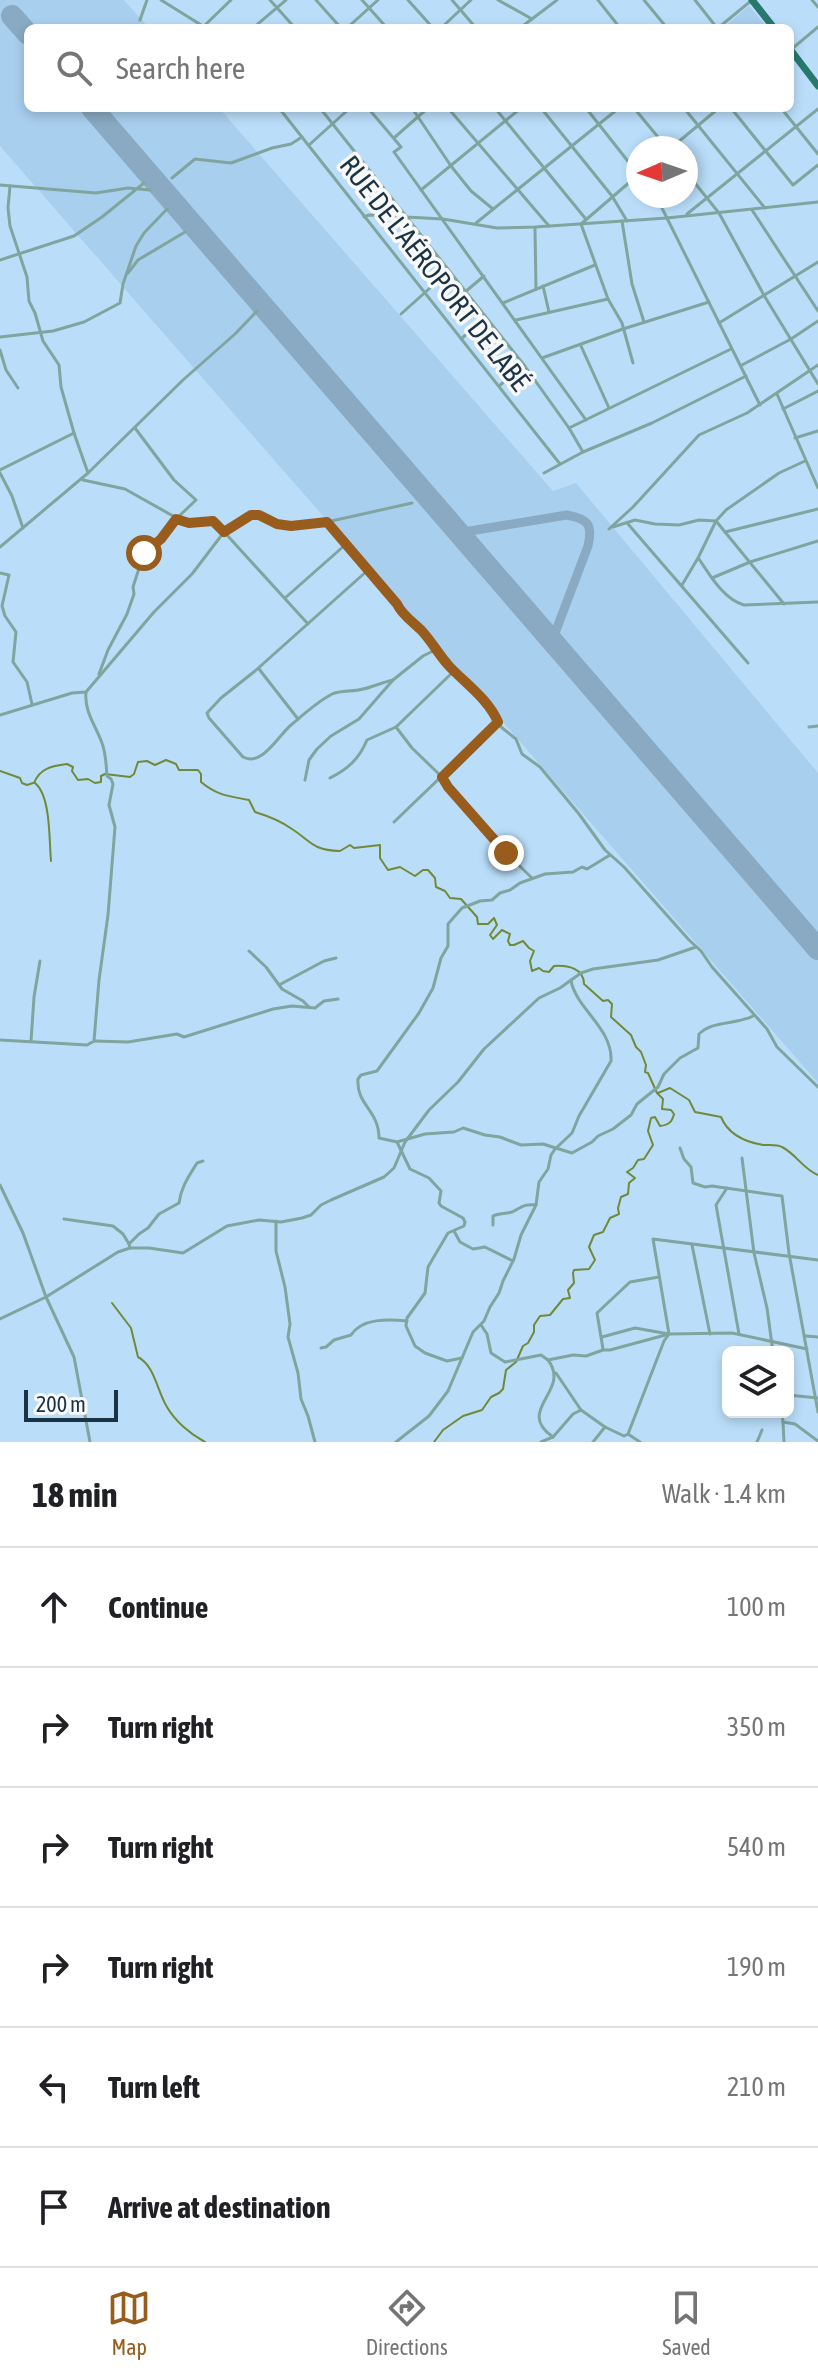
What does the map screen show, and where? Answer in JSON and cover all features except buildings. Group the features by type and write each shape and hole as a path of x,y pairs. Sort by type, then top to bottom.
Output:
{"main road":[{"path":"752,0 771,24"},
{"path":"794,54 818,86"}],"street":[{"path":"140,20 147,0"},
{"path":"161,0 200,24"},
{"path":"270,0 292,24"},
{"path":"258,24 286,0"},
{"path":"316,0 337,24"},
{"path":"362,0 383,24"},
{"path":"351,24 378,0"},
{"path":"408,0 429,24"},
{"path":"452,0 473,24"},
{"path":"445,24 471,0"},
{"path":"498,0 532,19"},
{"path":"598,0 617,24"},
{"path":"644,0 664,24"},
{"path":"648,5 654,0"},
{"path":"695,0 714,24"},
{"path":"722,24 752,0"},
{"path":"812,0 818,7"},
{"path":"208,24 228,1"},
{"path":"526,24 554,1"},
{"path":"794,46 818,27"},
{"path":"685,216 818,109"},
{"name":"RUE DE L'AÉROPORT DE LABÉ","path":"282,112 560,464"},
{"path":"323,112 524,365 583,452"},
{"path":"309,145 345,112"},
{"path":"371,112 401,147 394,152 586,420"},
{"path":"416,112 451,166 471,191 493,209"},
{"path":"394,138 424,112"},
{"path":"451,112 549,226"},
{"path":"498,112 585,218"},
{"path":"421,190 516,112"},
{"path":"544,112 612,196 625,221 632,284 644,322"},
{"path":"589,112 626,159"},
{"path":"476,223 614,112"},
{"path":"638,112 658,136"},
{"path":"687,112 765,208"},
{"path":"684,136 714,112"},
{"path":"734,112 793,185 818,165"},
{"path":"784,112 818,154"},
{"path":"172,178 195,159 231,163 291,144 302,137"},
{"path":"0,260 74,236 144,183"},
{"path":"581,224 626,184"},
{"path":"0,185 96,193 150,190"},
{"path":"10,186 10,226 27,277 29,301 39,331 59,365 61,387 88,473"},
{"path":"698,187 719,213 818,384"},
{"path":"364,217 443,219 497,228 535,227 667,218 818,202"},
{"path":"662,208 760,405"},
{"path":"0,337 53,331 84,322 120,303 139,240 167,209"},
{"path":"752,210 818,311"},
{"path":"581,224 608,299 623,329 633,363"},
{"path":"535,227 536,289"},
{"path":"126,276 138,260 185,232"},
{"path":"719,323 818,262"},
{"path":"503,303 596,265"},
{"path":"401,314 449,271"},
{"path":"465,292 484,276"},
{"path":"543,286 549,312"},
{"path":"516,320 608,299"},
{"path":"542,358 709,302"},
{"path":"0,547 88,473 257,311"},
{"path":"461,339 485,318"},
{"path":"741,366 818,321"},
{"path":"580,345 609,408"},
{"path":"569,428 732,348"},
{"path":"0,350 6,370 18,388"},
{"path":"499,387 524,365"},
{"path":"784,604 716,521 699,520 679,525 635,520 609,529 699,435 760,405 818,365"},
{"path":"544,473 746,376"},
{"path":"783,409 818,391"},
{"path":"777,394 818,488"},
{"path":"99,675 127,614 144,553 196,500 174,480 135,428"},
{"path":"795,438 818,431"},
{"path":"23,528 0,472 74,433"},
{"path":"682,585 716,521 726,510 779,473 805,461"},
{"path":"81,479 125,489 176,519 189,523 213,521 308,624"},
{"path":"94,1041 115,827 109,805 113,784 107,774 103,744 89,715 86,692 154,612 192,574 224,532 251,515 291,526 327,522 412,503"},
{"path":"725,532 818,509"},
{"path":"327,522 397,604 400,612 412,621 476,695 489,704 501,727 513,736 522,754 540,767 610,855 696,947 767,1029 777,1047 818,1087"},
{"path":"626,522 748,663"},
{"path":"712,578 750,562 818,541"},
{"path":"284,598 345,545"},
{"path":"698,558 735,603 818,602"},
{"path":"368,570 208,710 209,718 248,760 263,756 281,733 332,694 393,680"},
{"path":"0,573 9,575 2,606 16,632 13,662 27,682 32,705"},
{"path":"305,780 309,760 317,749 331,736 359,719 393,680 437,649"},
{"path":"258,668 298,719"},
{"path":"330,778 361,756 367,740 396,727 454,671"},
{"path":"0,715 72,693 86,692"},
{"path":"394,822 498,722"},
{"path":"809,727 818,726"},
{"path":"396,727 492,839 532,878"},
{"path":"610,855 587,869 582,867 573,872 532,878 492,900 462,908 448,924 448,946 441,958 433,988 419,1013 377,1071 361,1075 358,1079 358,1093 377,1120 379,1138 397,1142 463,1128 521,1145 543,1144 572,1153 631,1115 637,1104 655,1090 664,1074 680,1058 698,1048 699,1034 705,1028 754,1015"},
{"path":"129,1246 183,1253 227,1226 311,1215 321,1205 384,1177 394,1168 407,1140 429,1110 458,1082 484,1049 539,998 560,988 571,978 593,969 658,960 696,947"},
{"path":"249,951 279,985 309,1008"},
{"path":"279,985 317,964 336,958"},
{"path":"31,1041 40,961"},
{"path":"396,1442 429,1416 448,1391 473,1332 481,1325 499,1293 536,1205 539,1182 548,1169 555,1149 572,1133 611,1061 604,1035 573,992 571,978"},
{"path":"0,1040 87,1045 94,1041 128,1042 177,1034 184,1037 273,1009 292,1006 315,1008 324,1001 338,999"},
{"path":"397,1142 410,1169 429,1178 441,1191 441,1206 465,1222 464,1226 448,1233 428,1267 425,1293 412,1309 406,1326 415,1346 425,1353 447,1361 462,1358"},
{"path":"680,1148 691,1167 693,1183 782,1196 818,1412"},
{"path":"742,1158 754,1253 767,1308 772,1346"},
{"path":"0,1319 46,1297 129,1246 159,1214 179,1203 186,1180 197,1163 203,1161"},
{"path":"0,1185 74,1357 90,1442"},
{"path":"727,1188 716,1205 739,1334"},
{"path":"493,1225 496,1213 509,1212 526,1204 536,1205"},
{"path":"64,1219 113,1226 123,1234 129,1246"},
{"path":"276,1221 276,1251 290,1324 288,1337 301,1399 315,1442"},
{"path":"454,1231 460,1242 473,1249 485,1247 513,1261"},
{"path":"628,1434 669,1334 653,1239 818,1260"},
{"path":"692,1245 710,1334"},
{"path":"603,1350 597,1313 630,1282 659,1277"},
{"path":"321,1348 351,1335 355,1328 377,1320 407,1321"},
{"path":"481,1325 487,1334 491,1353 499,1360 505,1362 541,1355 548,1360 581,1410 605,1427 621,1435 628,1434 640,1442"},
{"path":"602,1337 635,1328 669,1334 739,1334 807,1349"},
{"path":"548,1360 586,1356 669,1334"},
{"path":"804,1335 818,1337"},
{"path":"553,1437 539,1422 538,1413 553,1387 555,1370"},
{"path":"794,1395 817,1397"},
{"path":"541,1442 553,1437 573,1414 581,1410"},
{"path":"783,1418 784,1442"},
{"path":"783,1422 795,1424 818,1441"},
{"path":"593,1442 605,1427"},
{"path":"757,1442 762,1430"}],"shaded area":[{"path":"0,0 124,0 145,24 24,24 24,112 222,112 553,491 576,483 818,773 818,1083 0,146"},
{"path":"749,6 765,24 728,24"}],"waterway":[{"path":"34,783 43,771 67,764 73,767 78,780 88,779 95,783 101,782 101,776 105,774 130,777 138,762 147,761 155,765 166,760 176,764 179,770 198,770 201,782 207,787 224,795 249,800 255,812 283,824 318,847 340,851 350,845 354,848 380,845 380,858 388,870 400,867 415,876 428,870 435,878 436,887 445,891 450,898 461,899 477,917 478,924 488,924 494,918 497,925 490,935 493,939 502,930 510,934 510,945 523,941 534,951 530,961 532,971 539,968 549,972 554,966 578,971 584,984 603,1001 608,1000 612,1004 611,1017 631,1035 646,1065 645,1072 663,1099 662,1109 671,1110 674,1114 672,1119 660,1126 655,1117 651,1118 648,1131 653,1145 644,1159 638,1160 627,1172 635,1178 629,1183 628,1194 621,1197 619,1214 610,1218 603,1232 594,1235 589,1247 595,1260 589,1269 574,1270 574,1283 568,1290 570,1298 563,1299 550,1315 540,1316 528,1343 523,1346 516,1362 506,1370 503,1389 491,1397 482,1410 463,1416 443,1430 434,1442"},
{"path":"0,771 20,778 27,785 33,783"},
{"path":"35,783 47,808 51,861"},
{"path":"658,1093 670,1088 689,1100 695,1112 721,1117 733,1133 750,1142 782,1147 818,1175"},
{"path":"112,1303 131,1328 138,1357 148,1366 170,1412 183,1427 205,1442"}],"taxiway":[{"path":"458,533 567,515 580,518 587,524 590,532 588,546 552,641"}],"runway":[{"path":"12,16 24,30"},
{"path":"95,112 818,949"}],"route":[{"path":"144,553 161,539 176,519 189,523 213,521 224,532 251,515 291,526 327,522 397,604 400,612 423,632 445,661 494,712 498,722 442,777 506,853"}]}
